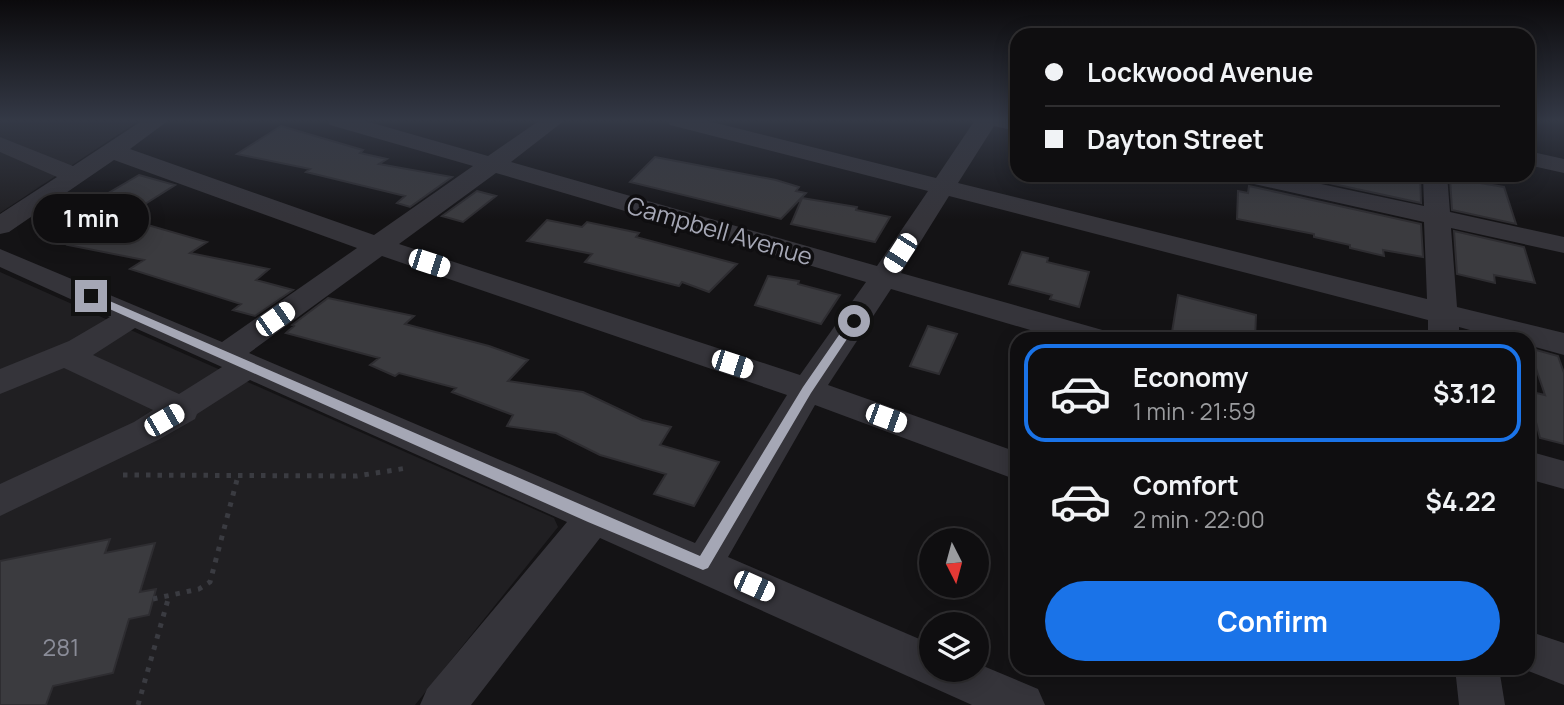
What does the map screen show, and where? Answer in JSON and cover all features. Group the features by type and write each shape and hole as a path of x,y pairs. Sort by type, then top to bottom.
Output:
{"street":[{"path":"21,153 76,176"},
{"path":"0,226 109,153"},
{"path":"117,153 378,246 807,390 1010,463"},
{"name":"Campbell Avenue","path":"449,153 1075,332"},
{"path":"0,501 94,458 183,410 237,360 378,246 507,153"},
{"path":"808,153 942,187 1442,326 1483,332"},
{"path":"703,564 807,390 964,153"},
{"path":"1535,160 1564,166"},
{"path":"1276,182 1564,245"},
{"path":"1435,182 1442,326"},
{"path":"0,257 919,660"},
{"path":"0,382 66,356 135,315"},
{"path":"1535,340 1564,344"},
{"path":"66,356 183,410"},
{"path":"1535,467 1564,475"},
{"path":"443,705 593,518"},
{"path":"1535,654 1564,664"},
{"path":"1478,675 1482,705"},
{"path":"965,682 999,700"}],"path":[{"path":"120,475 357,476 408,468"},
{"path":"153,599 200,589 211,582 238,476"},
{"path":"138,705 169,596"}],"shaded area":[{"path":"0,153 90,153 0,213"},
{"path":"0,272 554,518 558,527 415,705 0,705"}],"building":[{"path":"360,153 387,159 379,164 452,177 410,207 397,203 405,196 306,172 310,169 237,154"},
{"path":"655,157 776,180 799,187 796,191 806,193 781,219 630,182"},
{"path":"139,175 175,185 134,211 95,201"},
{"path":"1324,182 1420,182 1421,203"},
{"path":"1450,182 1474,182 1504,187 1516,224 1452,210"},
{"path":"1249,186 1421,224 1423,257 1383,250 1384,256 1314,237 1314,234 1237,219 1238,191 1248,193"},
{"path":"477,191 496,196 463,222 442,216"},
{"path":"802,198 857,207 856,210 890,217 875,242 791,224"},
{"path":"113,215 207,242 190,253 269,269 256,280 293,290 255,316 233,310 241,304 130,269 144,260 68,245"},
{"path":"547,220 582,227 587,222 639,233 636,237 737,264 709,292 682,282 679,286 585,262 592,254 527,241"},
{"path":"1454,231 1524,247 1535,283 1494,275 1495,283 1457,274"},
{"path":"1022,252 1048,258 1047,262 1089,272 1079,307 1050,299 1052,295 1009,284"},
{"path":"768,276 799,281 798,284 840,295 821,324 755,305"},
{"path":"1178,295 1256,315 1255,332 1172,332"},
{"path":"328,298 414,316 405,324 489,346 528,360 508,381 583,392 642,420 671,427 660,445 719,462 694,506 654,494 666,474 600,455 556,433 507,426 513,415 452,392 456,388 399,373 395,376 370,365 379,358 286,333 294,326 292,325"},
{"path":"928,326 957,334 939,374 910,366"},
{"path":"1535,350 1558,356 1564,373 1564,444 1540,438 1535,418 1535,393 1545,395 1535,366"},
{"path":"110,539 105,553 155,543 140,592 156,589 149,615 129,619 113,673 53,686 46,705 0,705 0,561"}],"route":[{"path":"91,296 703,564 807,390 854,321"}]}
